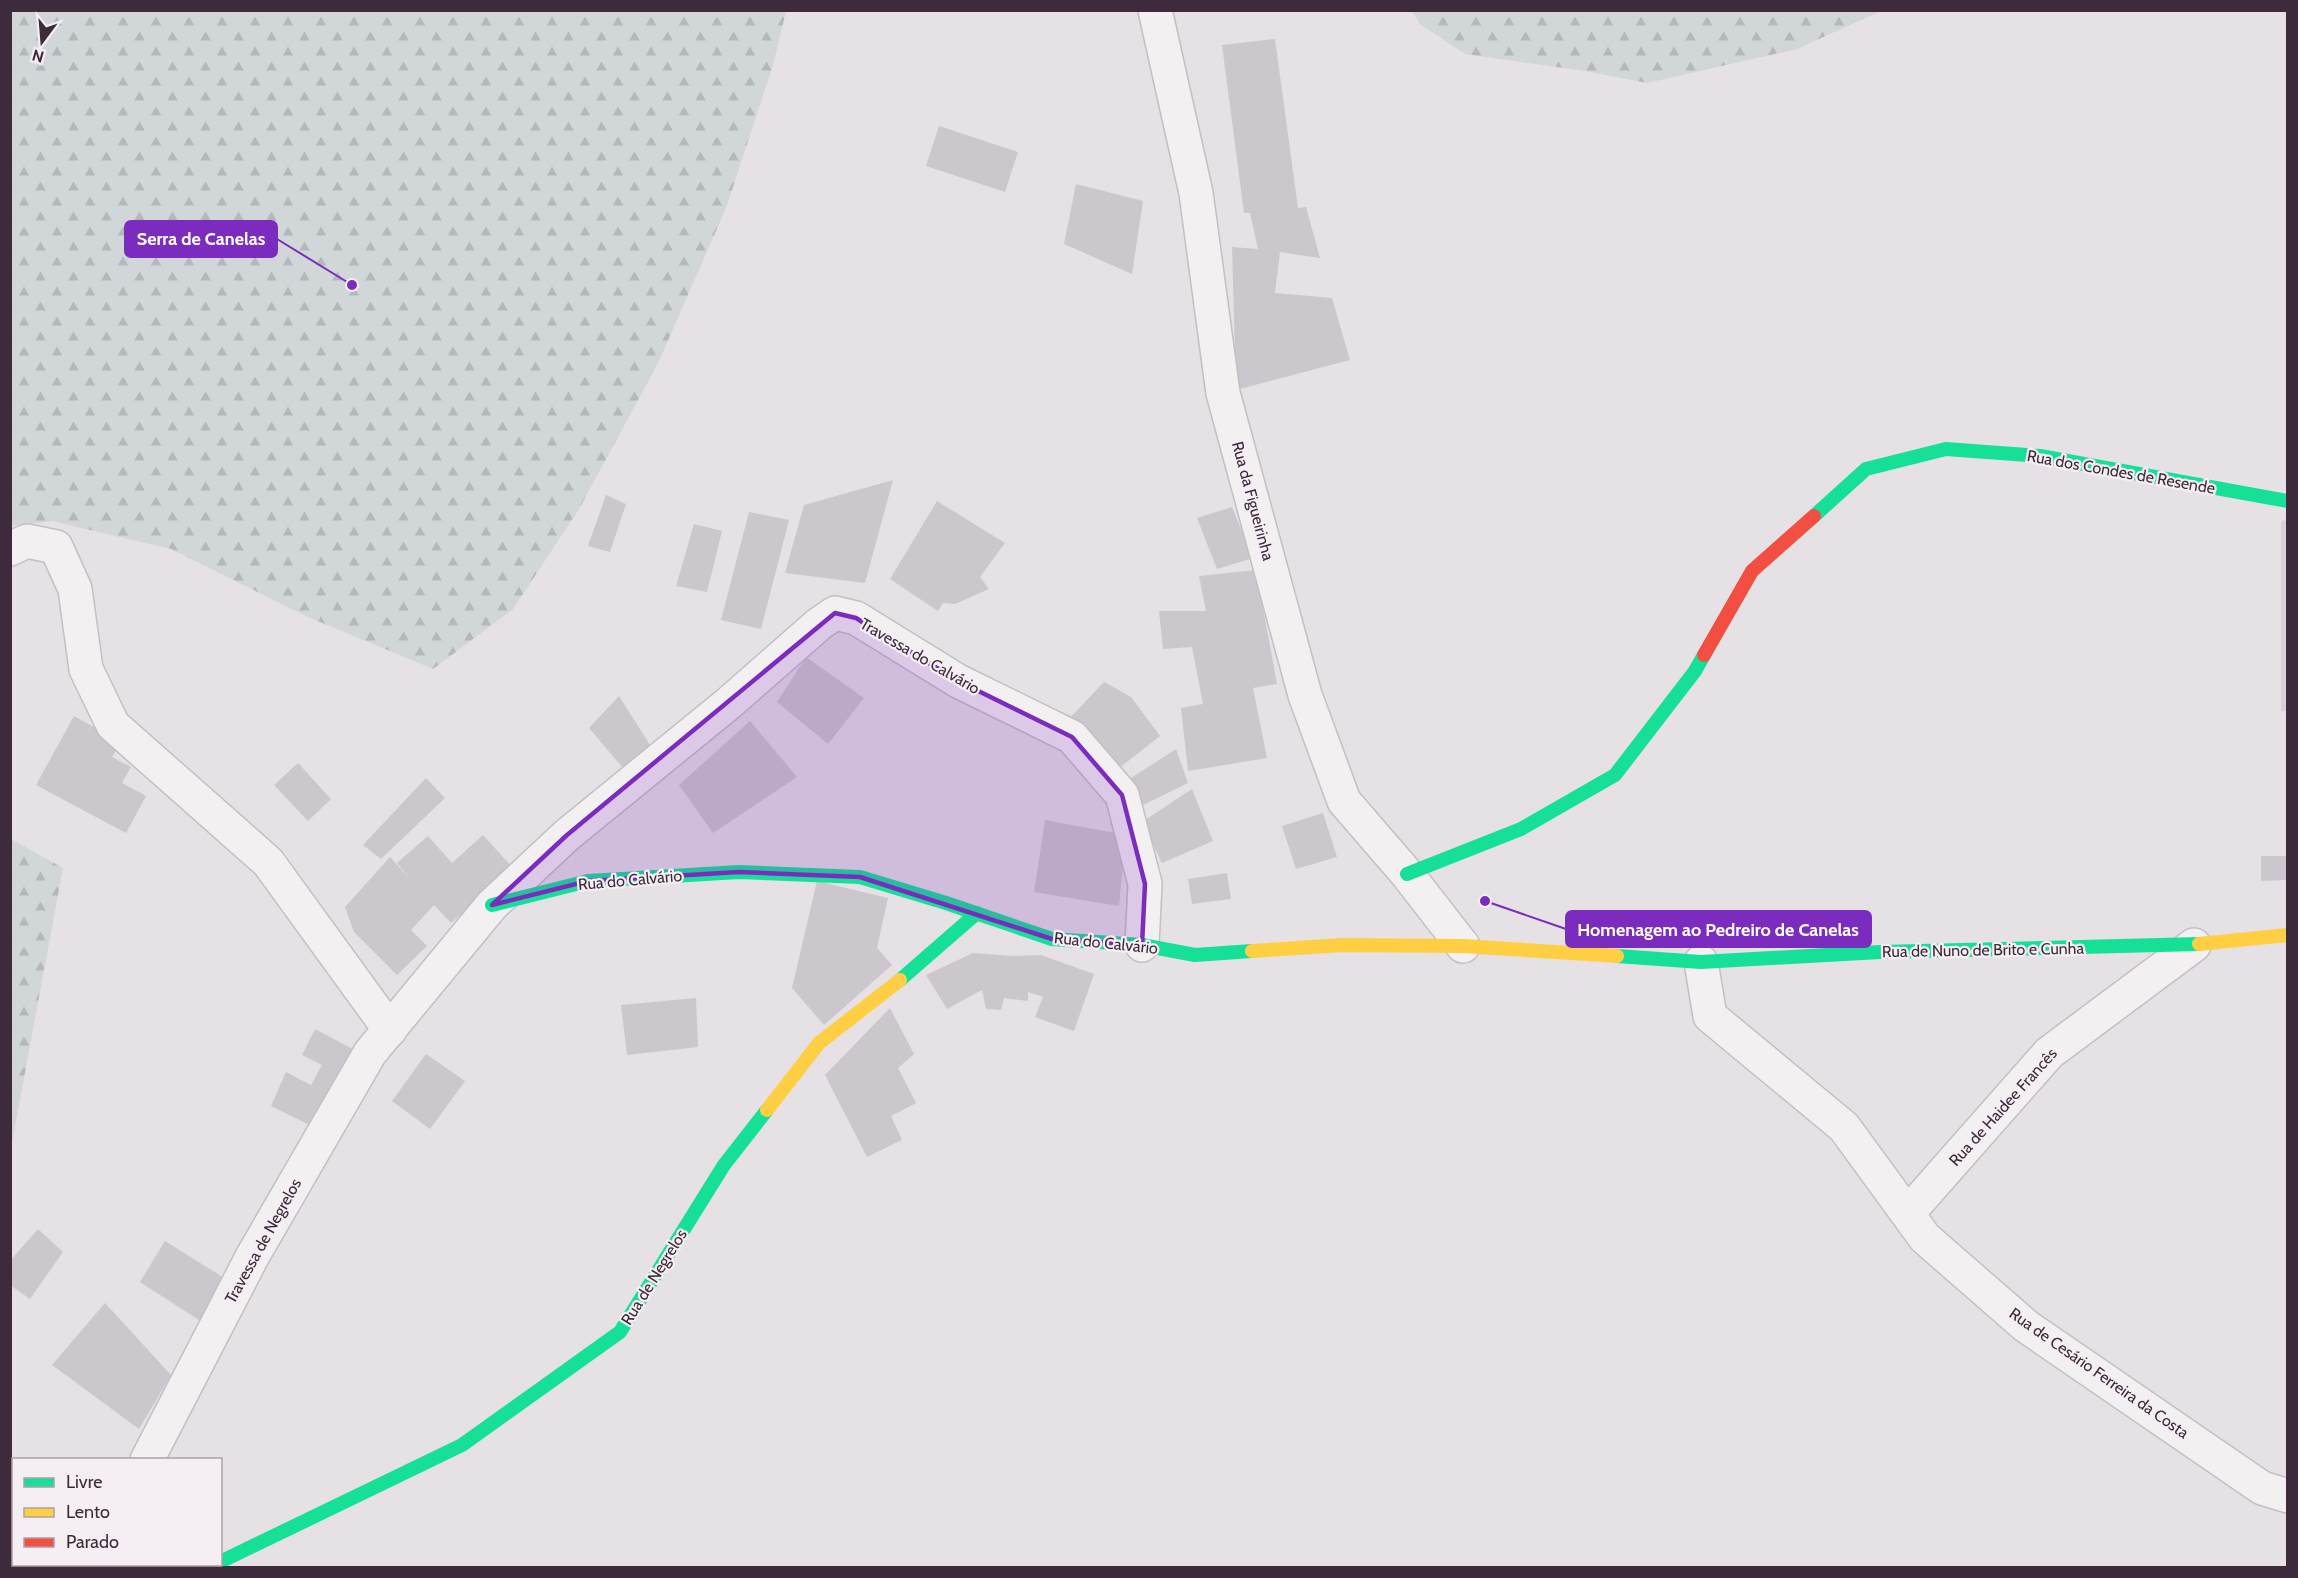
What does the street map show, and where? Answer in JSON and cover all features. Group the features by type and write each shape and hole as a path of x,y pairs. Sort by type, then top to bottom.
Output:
{"street":[{"name":"Rua da Figueirinha","path":"1155,10 1196,193 1223,393 1305,695 1344,801 1407,874 1463,946"},
{"name":"Rua dos Condes de Resende","path":"1407,874 1521,829 1615,775 1695,671 1752,571 1866,469 1946,449 2040,456 2288,501"},
{"path":"10,549 27,541 56,547 75,589 86,669 113,725 268,862 390,1030 492,906"},
{"name":"Travessa do Calvário","path":"492,906 567,835 835,613 856,618 958,681 1072,737 1122,795 1145,884 1142,945"},
{"name":"Rua do Calvário","path":"492,906 588,880 739,872 860,878 977,913 1052,939 1142,945 1195,955 1343,945 1463,946"},
{"name":"Rua de Negrelos","path":"222,1561 462,1445 620,1332 724,1165 819,1043 909,973 977,913"},
{"name":"Rua de Nuno de Brito e Cunha","path":"1463,946 1701,962 1880,952 2194,945 2288,935"},
{"name":"Rua de Haidee Francês","path":"1908,1214 2049,1053 2194,945"},
{"name":"Rua de Cesário Ferreira da Costa","path":"1701,962 1710,1016 1844,1127 1925,1238 2026,1326 2262,1488 2288,1496"},
{"name":"Travessa de Negrelos","path":"148,1458 252,1257 370,1053 390,1030"}],"highlighted area":[{"path":"835,613 856,618 958,681 1072,737 1122,795 1145,884 1142,945 1052,939 860,877 739,872 588,881 492,905 567,835"}],"shaded area":[{"path":"2287,520 2288,711 2281,711 2281,521"}],"green space":[{"path":"10,11 786,11 773,65 726,208 659,361 579,509 513,609 433,669 308,617 171,549 52,521 11,526"},
{"path":"1412,11 1881,11 1797,49 1647,83 1585,71 1465,54 1420,24"},
{"path":"11,839 63,868 11,1148"}],"building":[{"path":"1275,39 1298,208 1306,207 1320,258 1280,252 1275,293 1332,298 1350,360 1236,390 1232,247 1258,249 1250,213 1244,213 1222,45"},
{"path":"939,126 1018,152 1005,192 926,166"},
{"path":"1076,184 1143,201 1132,274 1064,244"},
{"path":"893,480 865,583 785,573 804,505"},
{"path":"606,495 626,504 610,552 588,546"},
{"path":"937,501 1005,543 980,577 989,589 955,604 943,603 938,611 890,579"},
{"path":"1232,507 1253,558 1217,569 1197,518"},
{"path":"749,512 789,520 761,629 721,620"},
{"path":"694,524 722,531 707,592 676,586"},
{"path":"1256,570 1277,684 1253,688 1267,758 1188,771 1181,708 1203,704 1192,647 1163,649 1159,611 1206,611 1199,576"},
{"path":"806,657 864,698 828,744 777,702"},
{"path":"1104,682 1131,697 1160,736 1118,769 1067,721"},
{"path":"619,696 655,753 628,774 589,728"},
{"path":"74,716 121,742 112,757 131,767 122,783 146,796 126,833 36,785"},
{"path":"750,721 797,777 713,833 679,785"},
{"path":"1176,749 1188,783 1143,805 1128,780"},
{"path":"298,763 331,799 308,821 274,785"},
{"path":"426,778 445,798 381,859 363,845"},
{"path":"1192,789 1213,841 1162,863 1142,822"},
{"path":"1323,813 1337,857 1296,869 1282,826"},
{"path":"1045,820 1126,835 1119,906 1034,892"},
{"path":"483,835 513,868 451,923 434,905 411,930 427,946 397,975 354,932 345,907 390,857 410,879 397,863 428,836 452,863"},
{"path":"2261,856 2286,856 2286,880 2261,881"},
{"path":"1227,873 1231,899 1192,904 1188,879"},
{"path":"817,881 888,898 877,948 892,965 824,1025 792,988"},
{"path":"973,953 1013,956 1041,955 1094,974 1074,1031 1035,1017 1043,997 1028,992 1028,1001 1004,998 1001,1010 986,1009 982,990 947,1009 926,975"},
{"path":"696,998 698,1047 627,1055 621,1005"},
{"path":"890,1008 914,1054 898,1068 916,1103 891,1116 902,1140 867,1157 825,1075"},
{"path":"315,1029 362,1054 320,1130 271,1106 286,1072 311,1085 322,1065 302,1055"},
{"path":"426,1054 465,1081 430,1129 392,1101"},
{"path":"38,1229 63,1252 30,1299 10,1285 10,1261"},
{"path":"165,1241 229,1281 202,1322 140,1282"},
{"path":"105,1303 171,1375 139,1429 52,1365"}],"traffic: fast":[{"path":"1814,516 1866,469 1946,449 2040,456 2288,501"},
{"path":"1407,874 1521,829 1615,775 1695,671 1704,655"},
{"path":"492,905 588,881 739,872 860,877 1052,939 1142,945 1195,955 1252,951"},
{"path":"900,980 977,913"},
{"path":"1617,956 1701,962 1880,952 2199,944"},
{"path":"222,1561 462,1445 620,1332 724,1165 767,1110"}],"traffic: slow":[{"path":"2199,944 2288,935"},
{"path":"1252,951 1343,945 1463,946 1617,956"},
{"path":"767,1110 819,1043 900,980"}],"traffic: jam":[{"path":"1704,655 1752,571 1814,516"}],"place":[{"name":"Serra de Canelas","path":"352,285"},
{"name":"Homenagem ao Pedreiro de Canelas","path":"1485,901"}]}
